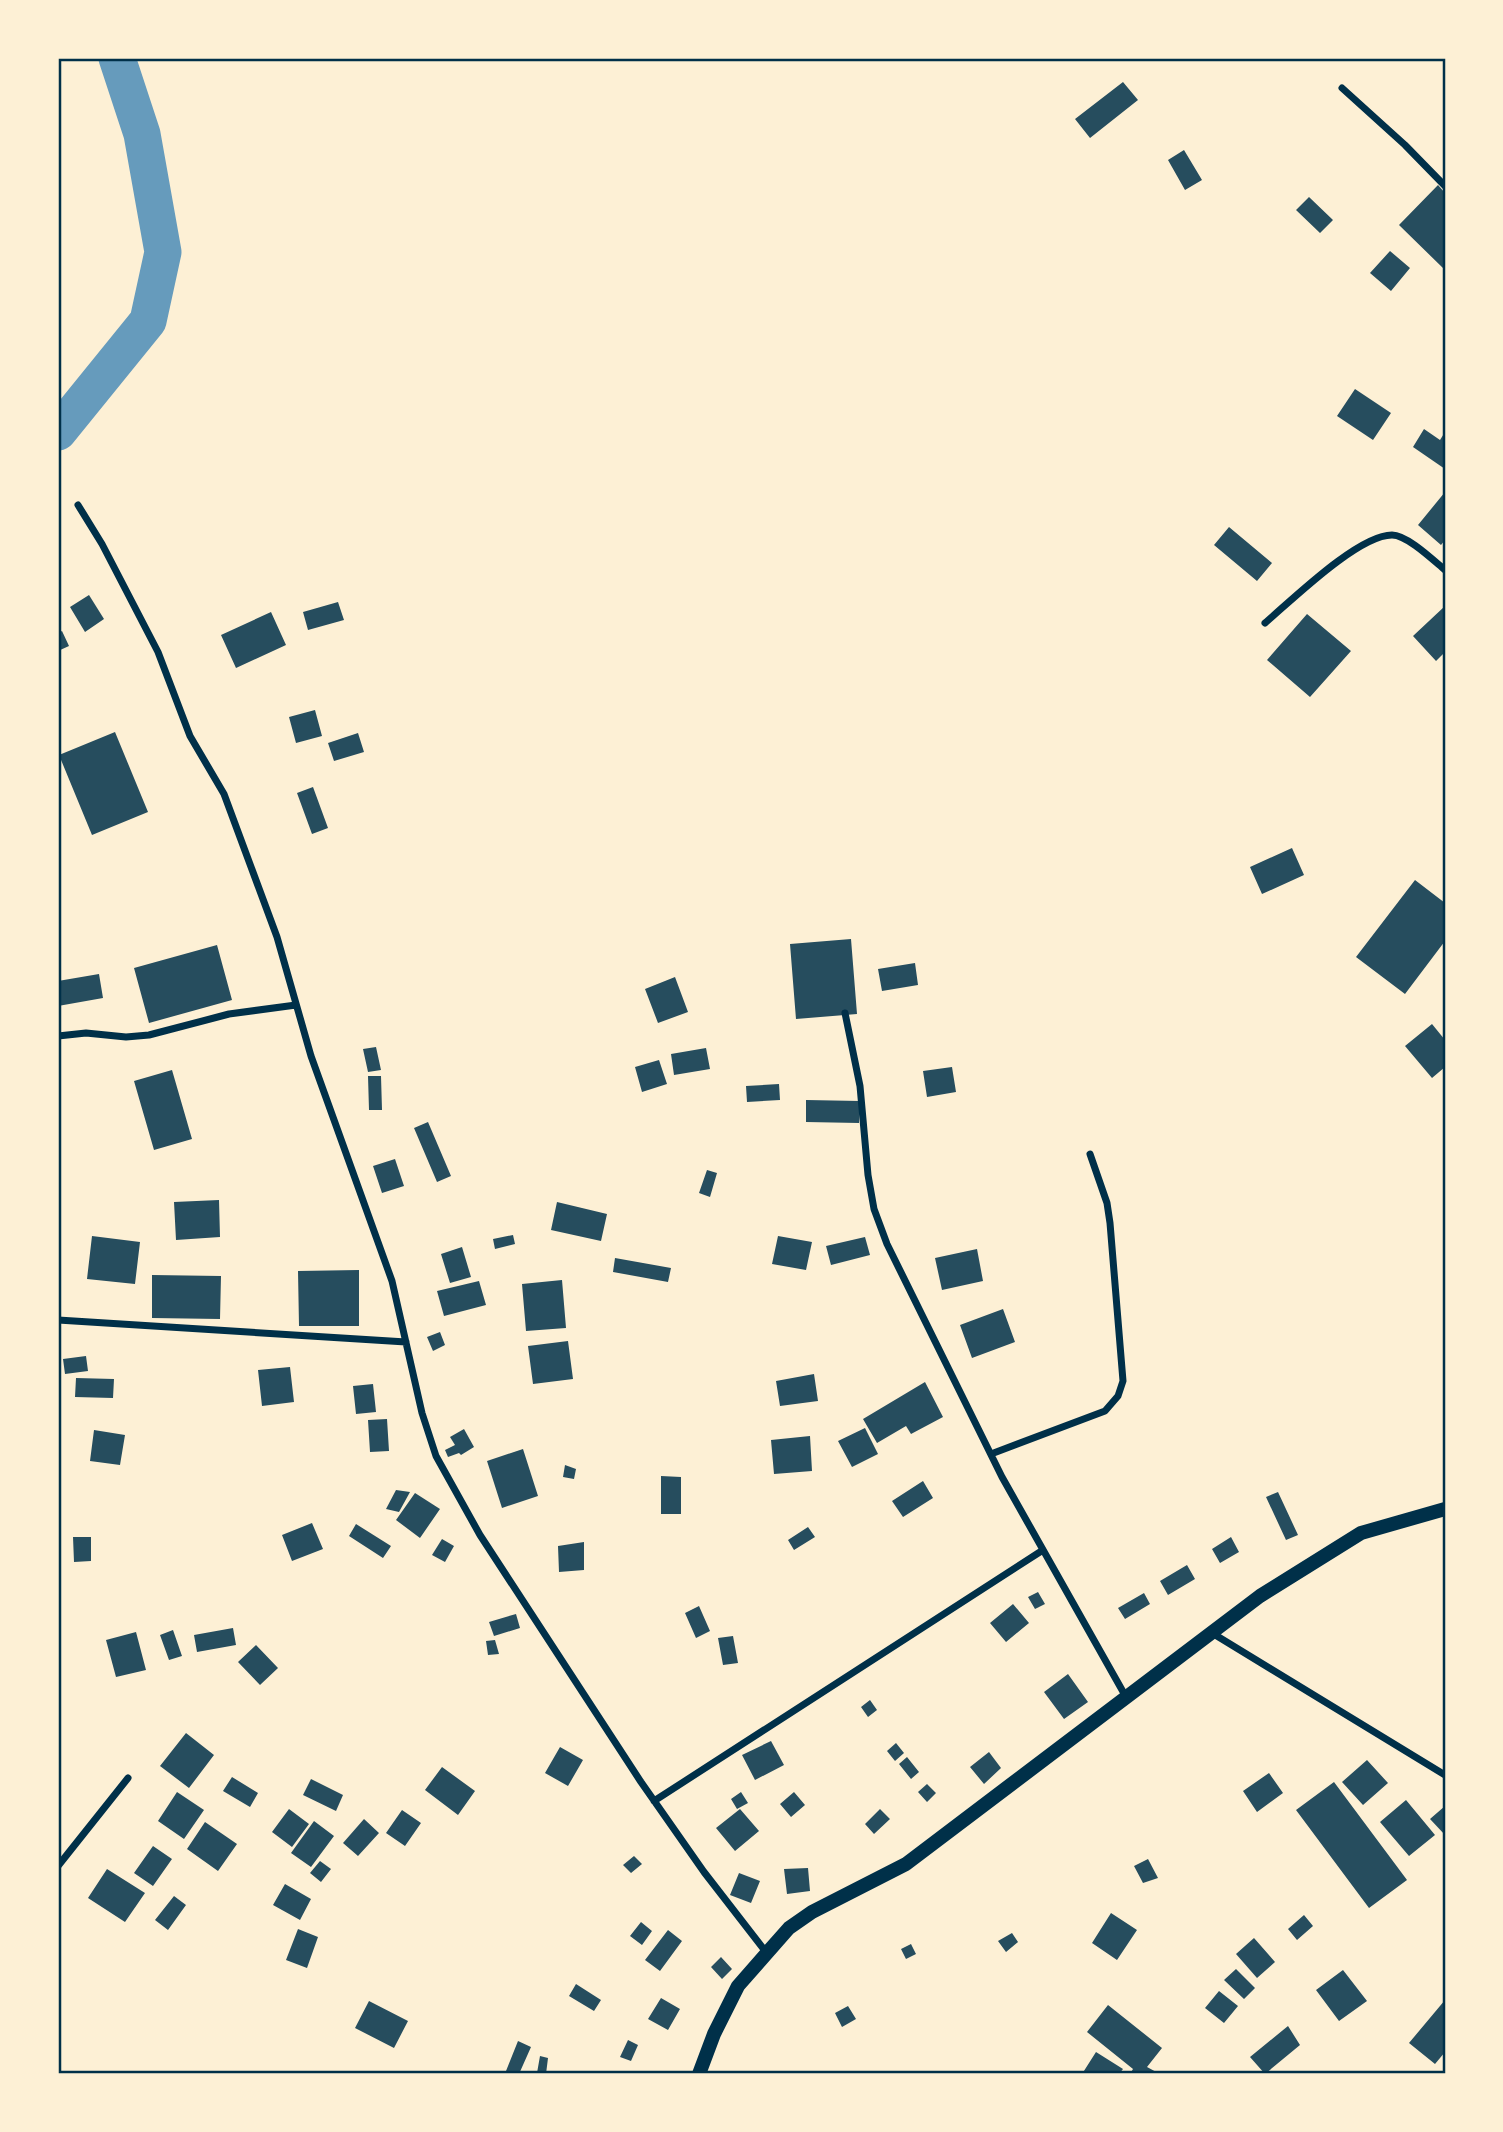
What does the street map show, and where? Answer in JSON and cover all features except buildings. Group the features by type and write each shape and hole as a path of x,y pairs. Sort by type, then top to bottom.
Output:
{"main road":[{"path":"699,2074 714,2034 738,1986 789,1928 811,1912 906,1864 1260,1596 1361,1533 1445,1509"}],"street":[{"path":"1342,88 1405,145 1445,186"},
{"path":"78,505 102,544 158,652 190,736 224,794 277,937 316,1069 392,1280 422,1413 436,1456 480,1535 654,1801 704,1872 766,1952"},
{"path":"1265,624 1342,557 1380,537 1393,535 1405,539 1445,570"},
{"path":"58,1036 86,1033 126,1037 149,1035 229,1014 296,1005"},
{"path":"845,1013 860,1086 868,1175 874,1209 887,1244 991,1454 1126,1698"},
{"path":"991,1454 1105,1410 1118,1396 1123,1381 1110,1223 1107,1203 1090,1154"},
{"path":"58,1321 406,1342"},
{"path":"654,1801 1043,1550"},
{"path":"1212,1633 1445,1775"},
{"path":"58,1866 128,1779"}],"waterway":[{"path":"58,432 148,321 163,252 142,134 117,58"}]}
